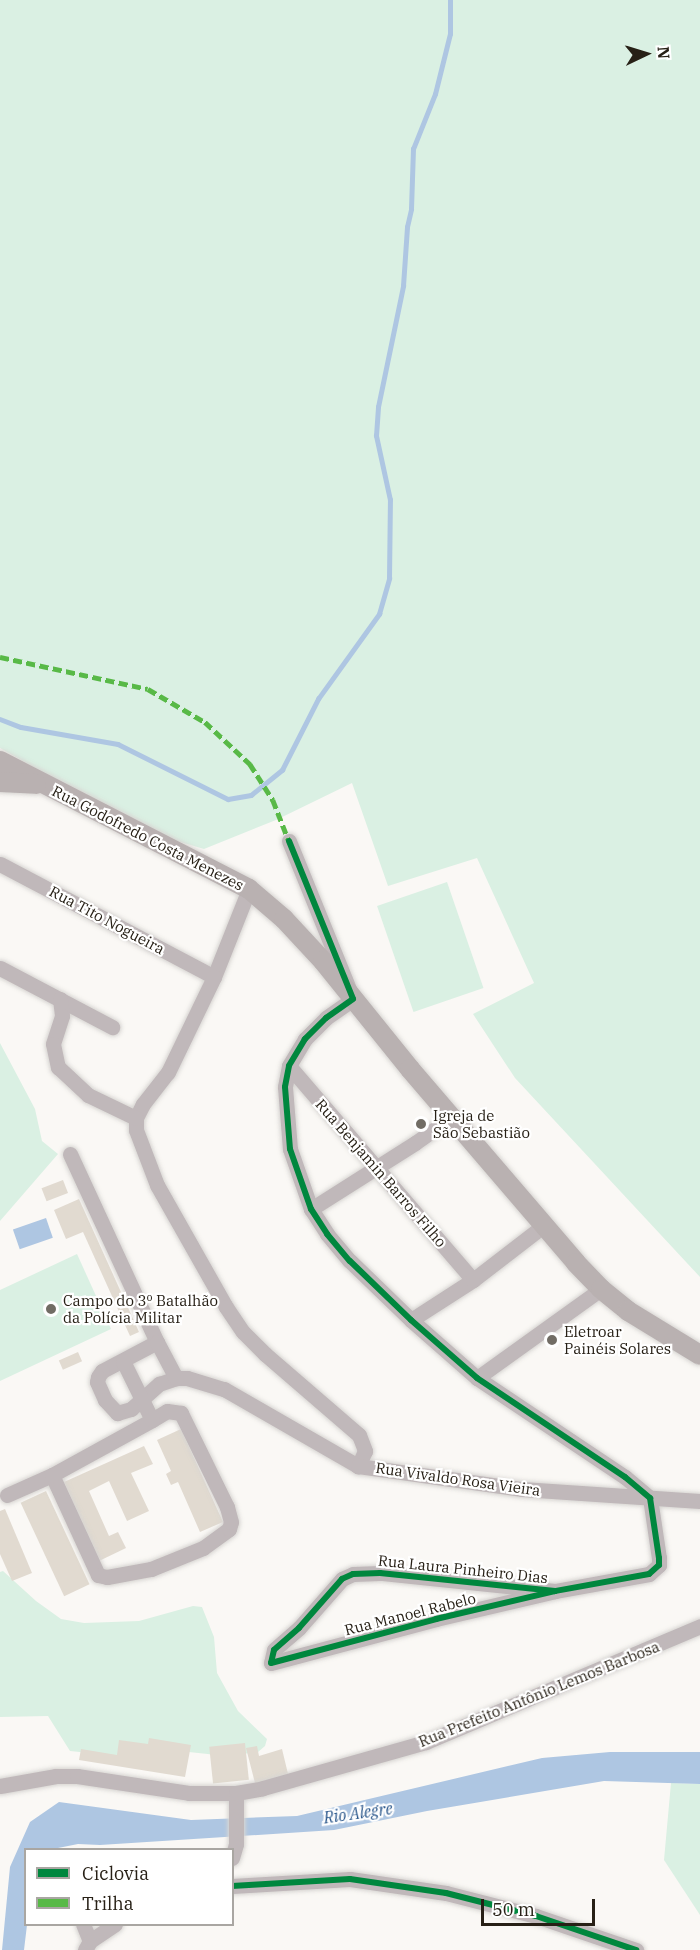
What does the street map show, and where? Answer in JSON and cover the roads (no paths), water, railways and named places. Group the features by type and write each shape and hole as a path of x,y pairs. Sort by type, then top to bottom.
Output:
{"main road":[{"name":"Rua Godofredo Costa Menezes","path":"0,761 249,889 284,919 323,961 543,1226 601,1289 628,1311 700,1355"},
{"path":"0,782 41,784"}],"street":[{"path":"289,841 353,999 326,1017 305,1039 289,1066 285,1087 290,1149 311,1209 327,1234 350,1261 411,1320 477,1378 625,1477 650,1498"},
{"name":"Rua Tito Nogueira","path":"0,864 214,976"},
{"path":"60,999 62,1017 52,1044 58,1066 88,1095 136,1118 143,1104 168,1072 214,976 249,889"},
{"path":"0,968 112,1027"},
{"name":"Rua Benjamin Barros Filho","path":"289,1066 473,1280"},
{"path":"311,1209 376,1169 453,1116"},
{"name":"Rua Vivaldo Rosa Vieira","path":"136,1118 141,1146 157,1185 226,1307 243,1332 265,1354 359,1435 365,1451 358,1466 522,1490 700,1501"},
{"path":"70,1154 176,1378"},
{"path":"411,1320 473,1280 543,1226"},
{"path":"477,1378 601,1289"},
{"path":"157,1342 102,1371 98,1377 97,1382 105,1400 117,1413 131,1409 159,1384 176,1378 187,1378 224,1389 358,1466"},
{"path":"123,1361 152,1420"},
{"path":"7,1495 52,1475 167,1411 181,1413 227,1507 231,1521 229,1530 203,1548 151,1569 106,1577 98,1575 52,1475"},
{"name":"Rua Laura Pinheiro Dias","path":"271,1663 274,1650 299,1628 328,1592 342,1579 353,1574 380,1573 555,1591 656,1571 659,1558 650,1498"},
{"name":"Rua Manoel Rabelo","path":"271,1663 436,1619 555,1591"},
{"name":"Rua Prefeito Antônio Lemos Barbosa","path":"0,1786 56,1776 77,1776 189,1792 236,1793 275,1785 434,1740 700,1626"},
{"path":"234,1851 236,1793"},
{"path":"234,1886 350,1880 446,1893 536,1916 636,1950"},
{"path":"83,1926 88,1945 112,1926"}],"water":[{"path":"46,1218 53,1238 20,1249 13,1229"},
{"name":"Rio Alegre","path":"610,1752 700,1752 700,1784 604,1781 427,1811 334,1830 100,1845 78,1844 58,1848 24,1848 24,1926 27,1926 24,1950 2,1950 10,1867 30,1822 59,1802 191,1820 297,1816 542,1758"}],"waterway":[{"path":"0,719 21,727 118,744 228,799 251,795 282,770 318,699 379,614 389,578 390,500 376,436 378,407 403,286 407,227 411,209 413,149 435,94 450,34 450,0"}],"place":[{"name":"Igreja de São Sebastião","path":"421,1124"},
{"name":"Campo do 3º Batalhão da Polícia Militar","path":"51,1309"},
{"name":"Eletroar Painéis Solares","path":"552,1340"}]}
